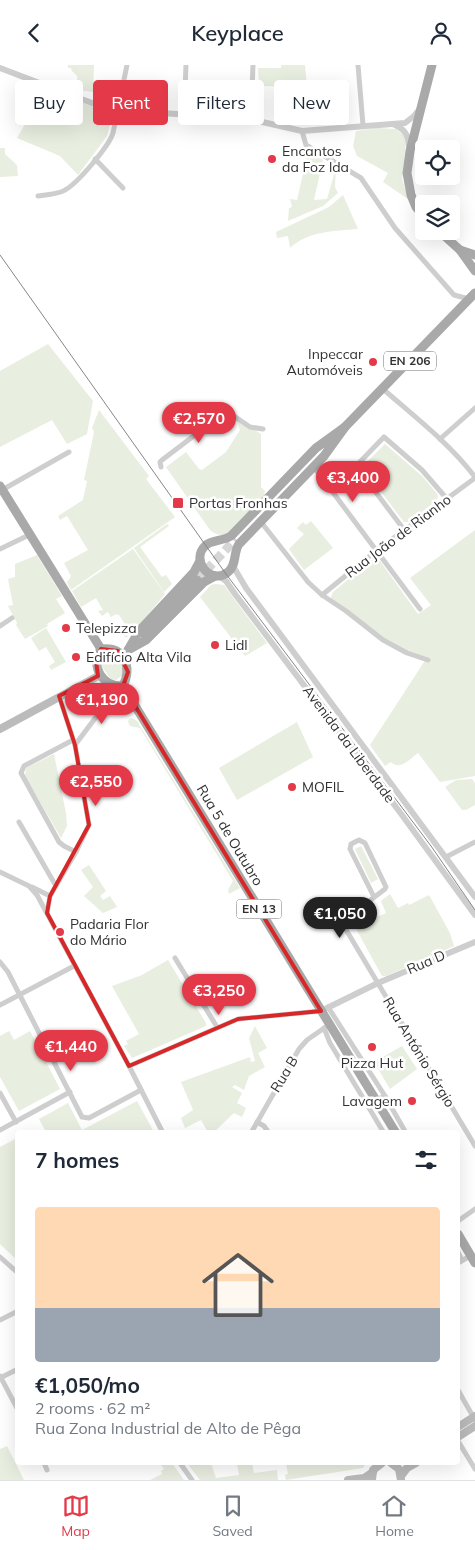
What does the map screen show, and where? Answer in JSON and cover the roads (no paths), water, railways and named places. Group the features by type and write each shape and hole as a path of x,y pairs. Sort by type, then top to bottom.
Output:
{"main road":[{"path":"415,204 408,185 407,173 410,151 432,65"},
{"path":"450,240 460,249 475,271"},
{"path":"460,249 475,255"},
{"name":"EN 206","path":"236,539 473,294"},
{"path":"101,649 112,649 125,653 146,640 204,582 226,574 233,566 234,555 239,544 324,456 345,427"},
{"path":"101,649 96,661 100,675 107,683 123,686 128,672 125,653 138,631 194,572 200,561 202,550 206,545 231,536 316,448 345,427"},
{"path":"1,488 101,649"},
{"path":"220,541 229,546 234,555"},
{"path":"200,561 205,571 217,576"},
{"path":"125,653 197,580"},
{"path":"0,729 100,675"},
{"name":"Rua 5 de Outubro","path":"123,686 324,1009 327,1026 380,1098 387,1130"},
{"path":"460,1241 466,1261"},
{"path":"460,1426 474,1418"},
{"path":"460,1437 475,1426"},
{"path":"348,1480 372,1476 380,1465"},
{"path":"394,1465 398,1468 401,1478"},
{"path":"401,1478 407,1468 412,1465"}],"street":[{"path":"125,80 128,65"},
{"path":"185,80 186,65"},
{"path":"252,80 253,65"},
{"path":"358,65 363,125"},
{"path":"0,68 93,103"},
{"path":"264,122 302,131 405,123 414,117 420,108"},
{"path":"392,123 406,132 410,151"},
{"path":"38,196 65,190 82,176 112,137 115,125"},
{"path":"302,131 306,145 361,178 401,235 454,295 473,294"},
{"path":"95,159 124,188"},
{"path":"383,389 440,439 464,463 475,478"},
{"path":"440,439 475,408"},
{"path":"161,467 160,462 162,460 226,413 250,427 263,429"},
{"path":"405,531 356,466 384,437 422,470 447,499"},
{"path":"1,488 69,452"},
{"path":"314,467 420,609"},
{"name":"Rua João de Rianho","path":"322,595 376,551 475,478"},
{"path":"261,522 308,583 322,595 383,640 407,653 428,660"},
{"path":"0,549 29,535"},
{"name":"Avenida da Liberdade","path":"233,566 246,588 475,897"},
{"name":"Avenida da Liberdade","path":"217,576 235,594 400,811 475,915"},
{"path":"0,626 12,618"},
{"path":"76,852 64,847 59,842 21,773 24,766 74,742 114,693"},
{"path":"47,913 50,896 76,852 89,825 74,742 59,696"},
{"path":"19,822 56,886"},
{"path":"360,840 365,843 386,885 385,889 374,897 350,849 351,844 360,840"},
{"path":"446,857 475,842"},
{"path":"0,872 50,896"},
{"path":"29,886 37,895 47,913 161,1130"},
{"name":"Rua António Sérgio","path":"374,897 347,919 345,925 475,1146"},
{"name":"Rua D","path":"324,1009 378,983 475,942"},
{"path":"175,958 217,1027"},
{"path":"0,962 8,972 82,1117 87,1119 141,1090"},
{"path":"0,1005 74,966"},
{"path":"129,1066 217,1027 247,1017 324,1009"},
{"name":"Rua 5 de Outubro","path":"324,1009 380,1098 404,1130"},
{"name":"Rua 5 de Outubro","path":"327,1026 330,1043 386,1130"},
{"name":"Rua B","path":"253,1130 299,1049 307,1040 327,1026"},
{"path":"0,1130 70,1092"},
{"path":"0,1093 16,1122"},
{"path":"257,1122 266,1130"},
{"path":"460,1218 475,1209"},
{"path":"0,1257 15,1270"},
{"path":"0,1320 15,1312"},
{"path":"15,1370 0,1377 15,1404"},
{"path":"460,1394 474,1418"},
{"path":"460,1443 475,1469"},
{"path":"45,1465 47,1470"},
{"path":"181,1465 192,1480"}],"tunnel":[{"path":"197,580 236,539"}],"tram line":[{"path":"0,255 226,574 431,846 475,910"}],"place":[{"name":"Encantos da Foz lda","path":"272,159"},
{"name":"Inpeccar Automóveis","path":"373,362"},
{"name":"Portas Fronhas","path":"178,503"},
{"name":"Telepizza","path":"66,628"},
{"name":"Lidl","path":"215,645"},
{"name":"Edifício Alta Vila","path":"76,657"},
{"name":"MOFIL","path":"292,787"},
{"name":"Padaria Flor do Mário","path":"60,932"},
{"name":"Pizza Hut","path":"372,1047"},
{"name":"Lavagem","path":"412,1101"}]}
